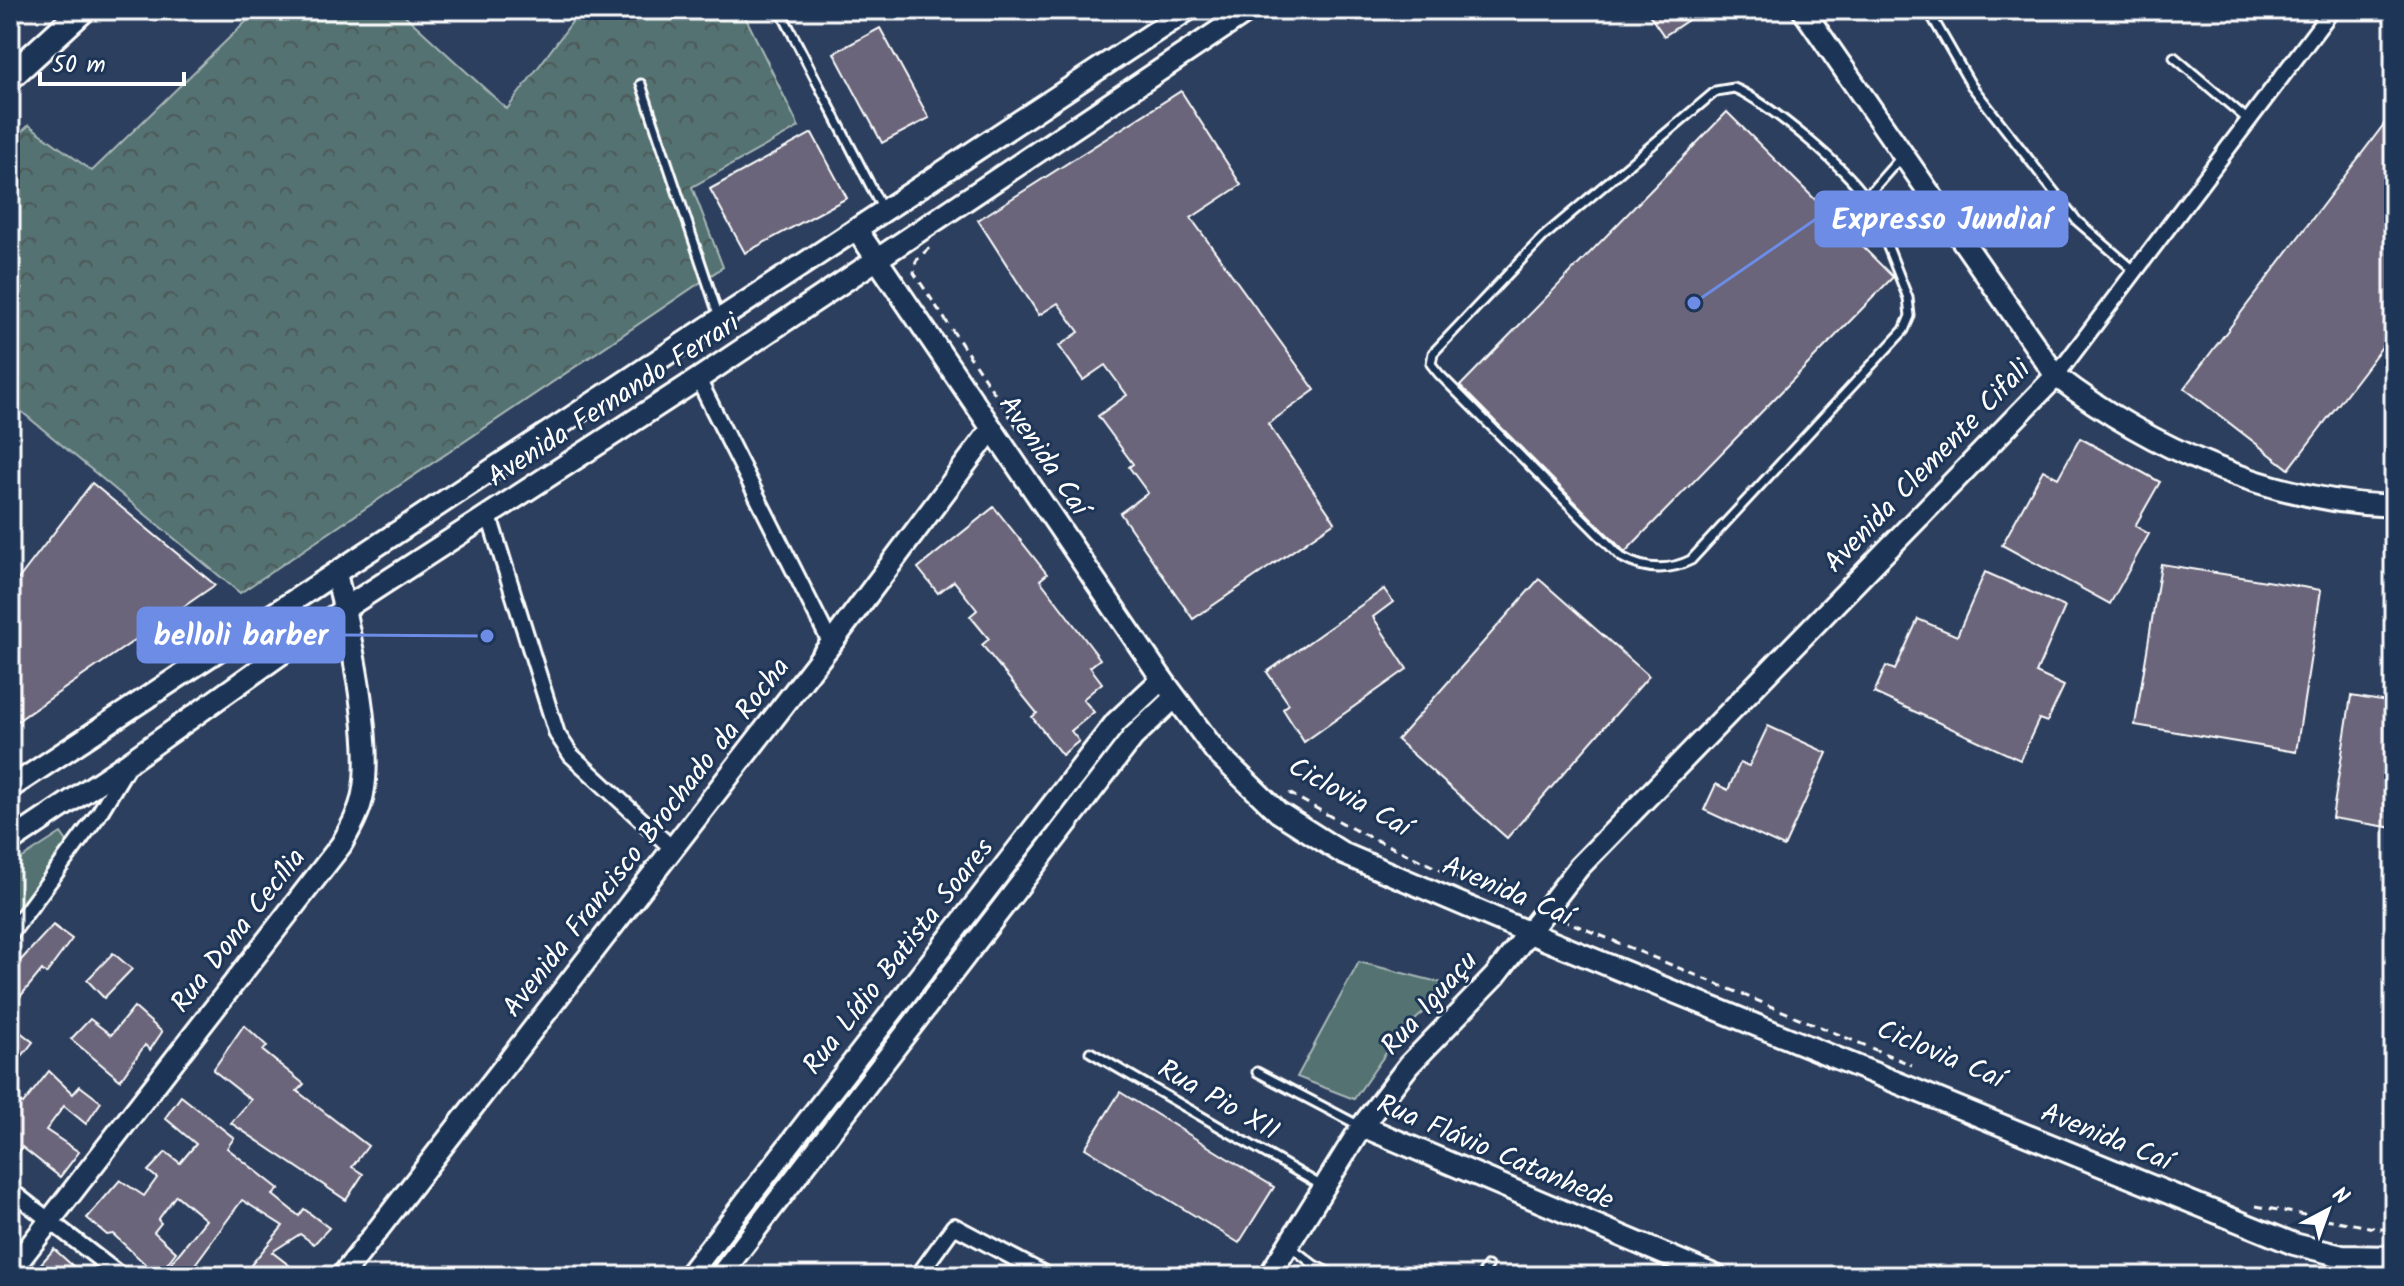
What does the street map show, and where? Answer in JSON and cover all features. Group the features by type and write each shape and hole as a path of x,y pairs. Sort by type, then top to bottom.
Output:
{"main road":[{"path":"10,77 83,10"},
{"name":"Avenida Fernando Ferrari","path":"10,788 1188,10"},
{"name":"Avenida Fernando Ferrari","path":"10,842 129,762 344,609 698,379 1250,10"},
{"path":"1803,10 2056,376 2112,414 2184,453 2253,481 2312,495 2394,506"},
{"path":"1159,29 1180,56"},
{"name":"Avenida Caí","path":"857,230 875,261 1162,679 1216,752 1246,785 1313,836 1344,854 1528,931 2294,1244 2342,1256 2394,1257"},
{"name":"Avenida Clemente Cifali","path":"1528,931 1579,867 2056,376"},
{"name":"Avenida Francisco Brochado da Rocha","path":"342,1276 674,850 991,430"},
{"name":"Rua Dona Cecília","path":"10,1272 332,858 354,822 363,796 366,768 344,609 336,573"},
{"name":"Rua Lídio Batista Soares","path":"693,1269 1116,722 1162,679"},
{"name":"Rua Lídio Batista Soares","path":"720,1276 1133,737 1175,697"},
{"path":"1059,795 1078,810"},
{"name":"Rua Iguaçu","path":"1269,1276 1362,1126 1409,1065 1495,976 1528,931"},
{"path":"861,1051 881,1065"},
{"name":"Rua Flávio Catanhede","path":"1362,1126 1716,1276"},
{"path":"693,1269 720,1276"}],"street":[{"name":"Avenida Clemente Cifali","path":"2056,376 2332,10"},
{"path":"698,379 831,644"},
{"path":"489,516 557,734 571,755 674,850"},
{"path":"10,934 98,815 129,762"},
{"path":"10,1190 121,1276"},
{"path":"918,1276 954,1226 1048,1276"}],"lane":[{"path":"780,10 884,212"},
{"path":"1928,10 1971,85 2077,221 2135,271"},
{"path":"2174,57 2248,120"},
{"path":"641,84 719,317"},
{"path":"1734,88 1748,94 1813,145 1866,197 1908,298 1910,316 1904,330 1691,560 1678,567 1637,566 1621,557 1431,364 1433,353 1543,237 1716,91 1734,88"},
{"path":"1866,197 1904,155"},
{"name":"Rua Pio XII","path":"1090,1052 1324,1187"},
{"name":"Rua Flávio Catanhede","path":"1257,1072 1362,1126"},
{"path":"1288,1244 1314,1265 1336,1276"},
{"path":"1481,1276 1488,1266"}],"path":[{"path":"921,230 929,249 916,261 914,273 1024,437"},
{"name":"Ciclovia Caí","path":"1285,791 1353,829 1494,894"},
{"name":"Ciclovia Caí","path":"1540,913 1925,1071"},
{"path":"2246,1204 2394,1229"}],"green space":[{"path":"258,10 399,10 507,109 581,10 742,10 799,127 692,187 723,267 240,593 10,402 10,305 22,289 10,279 10,143 29,125 92,171"},
{"path":"61,833 73,850 10,930 10,866"},
{"path":"1359,962 1454,986 1400,1033 1354,1099 1297,1077"}],"building":[{"path":"1646,10 1703,10 1664,36"},
{"path":"880,28 929,118 882,143 834,53"},
{"path":"1181,91 1241,185 1191,218 1315,390 1268,424 1335,522 1193,619 1120,513 1148,493 1129,467 1133,464 1098,416 1127,395 1105,365 1083,380 1059,346 1079,332 1058,303 1039,315 978,220"},
{"path":"2394,111 2394,331 2289,469 2184,388"},
{"path":"1727,112 1893,277 1625,552 1460,386"},
{"path":"812,133 847,198 745,253 710,189"},
{"path":"2080,438 2160,482 2135,526 2149,534 2110,604 2002,545 2043,470 2058,478"},
{"path":"92,483 215,585 10,726 10,590"},
{"path":"994,507 1047,574 1040,580 1100,659 1090,667 1102,683 1083,699 1094,712 1071,731 1079,741 1062,755 1032,717 1037,713 982,645 989,639 970,616 977,610 954,581 938,593 918,568"},
{"path":"2161,564 2321,590 2296,752 2135,725"},
{"path":"1985,572 2065,607 2036,673 2064,686 2047,722 2039,719 2020,760 1874,693 1886,666 1895,670 1918,619 1957,636"},
{"path":"1539,579 1649,676 1507,838 1397,740"},
{"path":"1384,589 1393,602 1373,617 1407,669 1304,742 1283,709 1289,704 1267,672"},
{"path":"2351,696 2394,703 2394,828 2332,818"},
{"path":"1768,726 1827,753 1784,847 1704,810 1716,784 1728,790 1740,763 1749,766"},
{"path":"53,925 72,939 46,974 42,970 10,1009 10,972"},
{"path":"113,953 132,969 104,998 87,980"},
{"path":"134,1007 162,1032 150,1050 145,1045 120,1080 71,1039 90,1019 111,1035"},
{"path":"10,1024 33,1042 22,1056 10,1046"},
{"path":"244,1025 267,1046 263,1051 304,1084 297,1091 368,1146 352,1167 363,1174 346,1200 231,1123 251,1100 213,1070"},
{"path":"49,1071 73,1094 80,1086 101,1102 86,1124 64,1106 46,1130 79,1152 60,1177 22,1147 10,1167 10,1099 23,1104"},
{"path":"1120,1092 1274,1187 1239,1243 1085,1148"},
{"path":"181,1096 234,1138 227,1148 279,1189 273,1195 299,1216 304,1209 329,1228 314,1244 300,1234 272,1252 303,1276 242,1276 283,1226 242,1200 196,1263 212,1276 187,1276 171,1263 206,1220 176,1195 158,1220 161,1223 154,1232 176,1252 158,1276 113,1234 107,1235 87,1218 120,1180 144,1196 157,1178 148,1171 166,1152 180,1163 196,1144 165,1118"},
{"path":"54,1249 84,1276 30,1276"}],"place":[{"name":"Expresso Jundiaí","path":"1694,303"},
{"name":"belloli barber","path":"487,636"}]}
